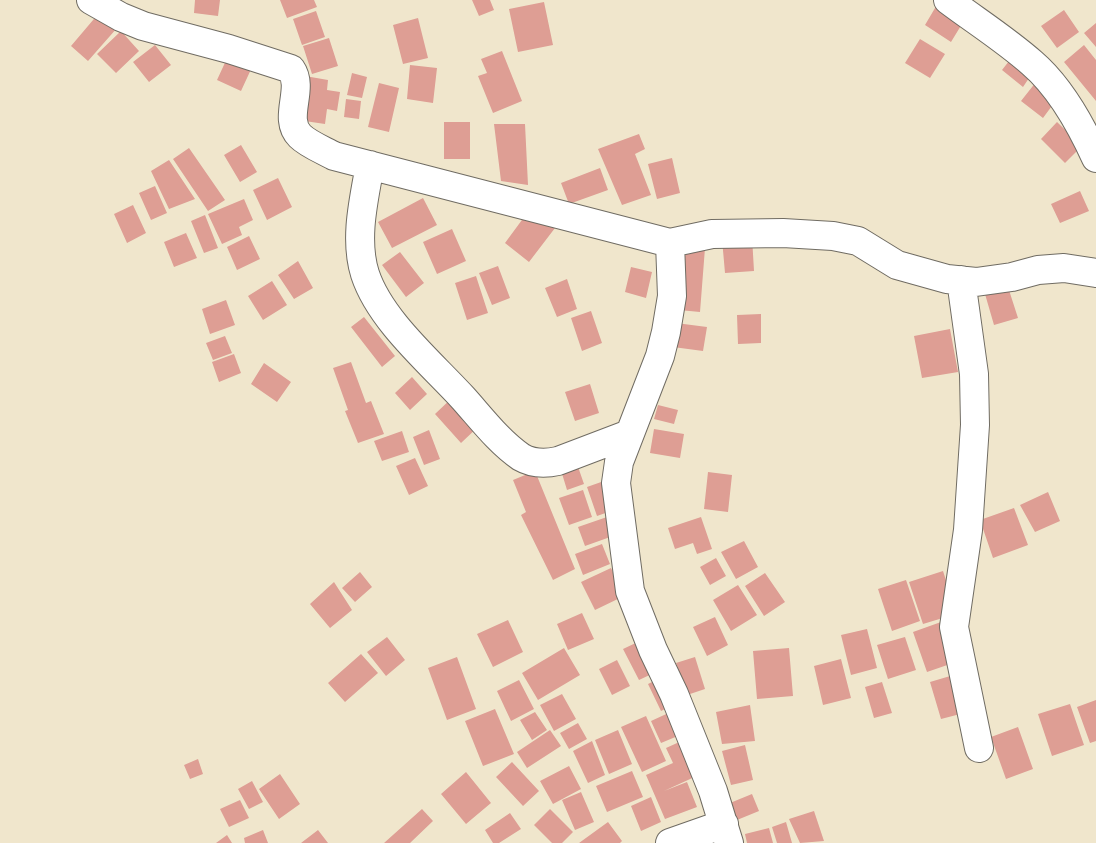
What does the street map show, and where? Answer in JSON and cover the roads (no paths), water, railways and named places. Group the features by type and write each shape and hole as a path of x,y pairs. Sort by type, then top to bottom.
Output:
{"street":[{"path":"91,0 121,17 143,26 229,48 288,67 296,80 293,117 300,137 334,156 670,243 712,234 783,233 833,236 858,241 897,265 933,277 976,282 1053,269 1082,269 1096,273"},
{"path":"948,0 1033,63 1052,84 1070,110 1096,158"},
{"path":"370,165 361,222 362,255 370,285 390,319 488,426 522,457 533,462 545,464 630,434"},
{"path":"670,243 672,296 666,332 660,356 619,462 616,483 630,591 653,650 681,710 726,834 670,843"},
{"path":"961,280 974,374 975,425 968,530 954,627 979,748"}]}
